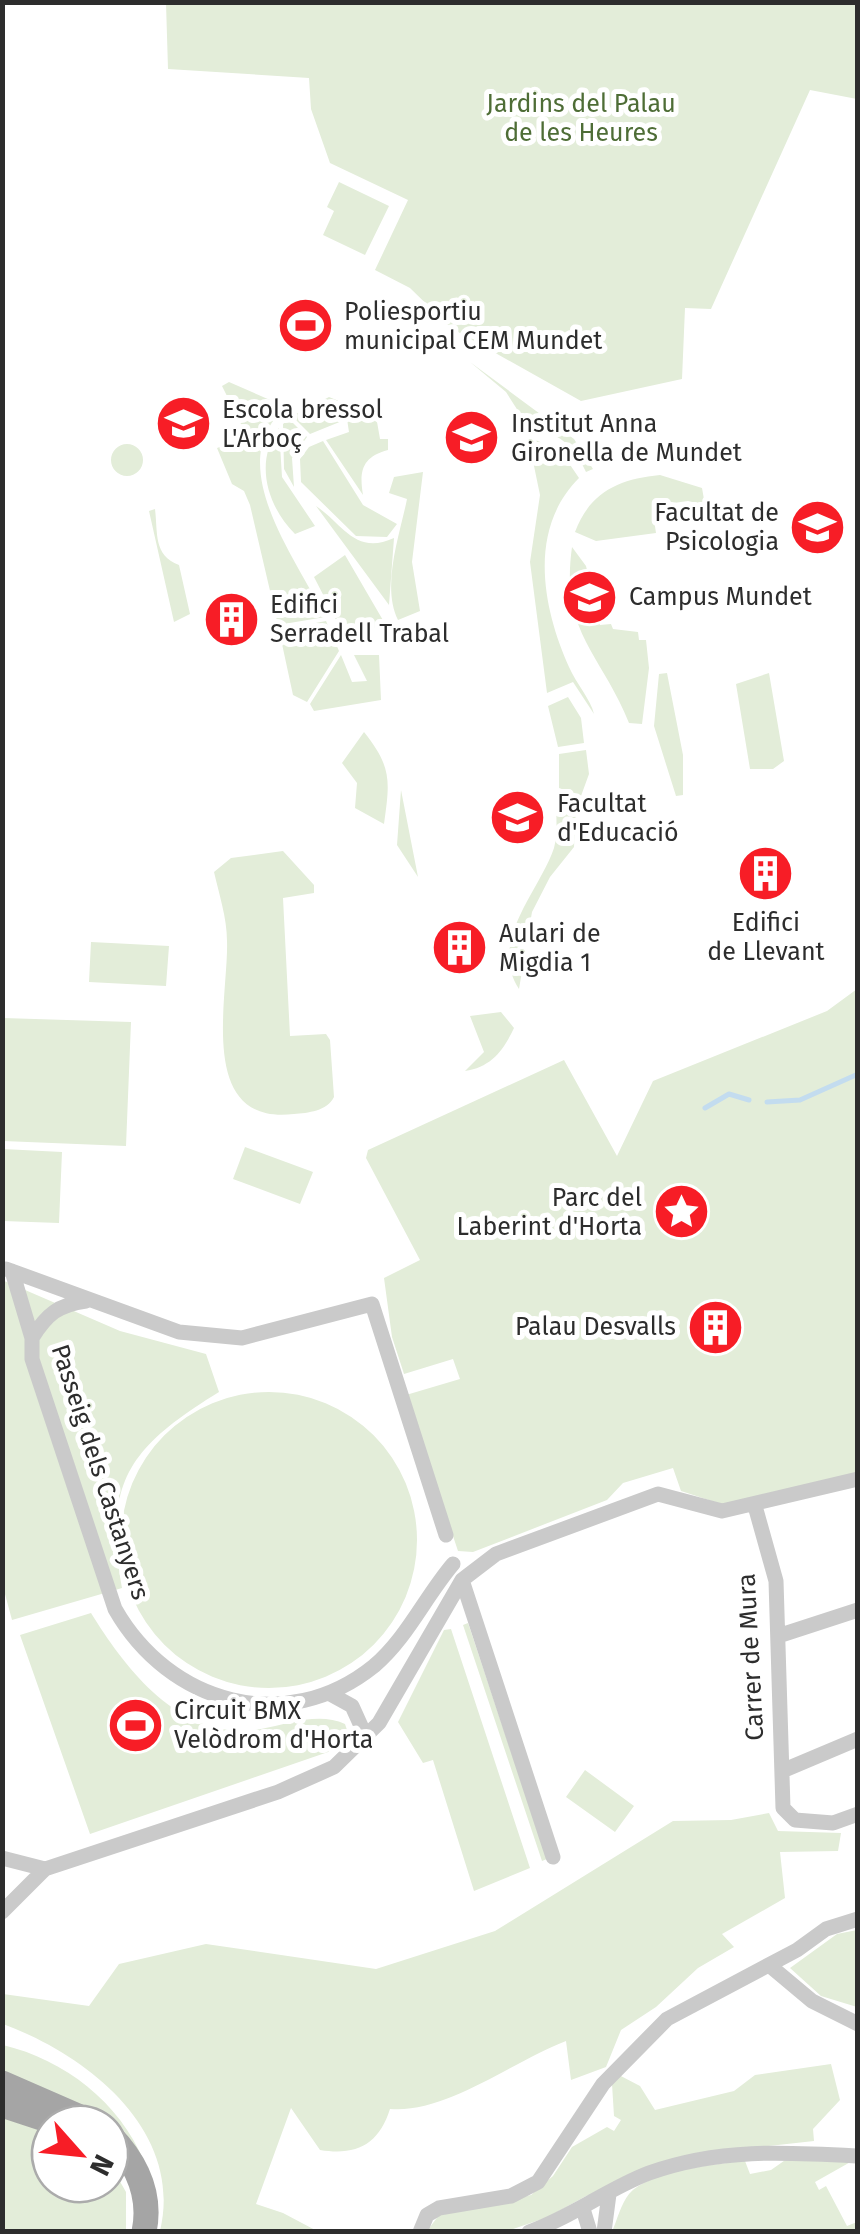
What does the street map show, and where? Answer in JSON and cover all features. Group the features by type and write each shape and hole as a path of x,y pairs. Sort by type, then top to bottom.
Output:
{"main road":[{"path":"2,2084 49,2104"},
{"path":"2,2105 30,2114"},
{"path":"130,2164 140,2178 147,2208 144,2232"},
{"path":"130,2192 130,2232"}],"street":[{"path":"7,1269 179,1332 242,1338 372,1304 446,1536"},
{"name":"Passeig dels Castanyers","path":"7,1269 32,1338 32,1359 115,1609 147,1652 184,1682 240,1704 277,1704 332,1695 397,1644 453,1564"},
{"name":"Passeig dels Castanyers","path":"32,1338 45,1317 62,1304 86,1301"},
{"path":"2,1912 51,1866 304,1782 334,1767 366,1737 392,1702 462,1580 496,1554 658,1494 722,1512 858,1478"},
{"name":"Carrer de Mura","path":"754,1506 776,1581 783,1808 795,1820 833,1822 858,1814"},
{"path":"462,1580 553,1857"},
{"path":"778,1636 858,1610"},
{"path":"332,1695 352,1706 366,1737"},
{"path":"782,1771 858,1739"},
{"path":"2,1858 51,1866"},
{"path":"420,2232 428,2215 439,2208 511,2196 538,2182 597,2092 640,2042 677,2012 769,1965 826,1929 858,1919"},
{"path":"769,1965 812,2001 858,2024"},
{"path":"529,2232 583,2209 646,2174 721,2155 769,2150 858,2156"},
{"path":"604,2232 609,2194"},
{"path":"583,2209 590,2232"}],"green space":[{"name":"Jardins del Palau de les Heures","path":"166,3 857,3 857,99 810,90 711,309 685,308 682,379 581,401 451,328 410,288 375,270 408,200 330,163 311,109 309,78 168,69"},
{"path":"339,182 389,206 365,255 323,235 334,211 327,207"},
{"path":"470,362 574,439 593,469 586,472 577,455 557,437 529,428 506,392"},
{"path":"229,382 286,407 268,430 260,455 262,482 282,539 325,617 278,625 250,505 244,491 232,484 217,448 234,442 243,428 222,386"},
{"path":"329,397 376,416 380,439 388,439 388,450 364,466 363,495 326,440 349,432 347,419 310,434 292,416"},
{"path":"289,419 307,437 292,458 294,487 284,469 283,424"},
{"path":"279,428 282,477 315,526 295,534 277,510 267,483 267,455"},
{"path":"528,437 560,450 579,478 552,521 545,570 552,620 560,644 594,714 573,682 547,693 530,562 540,495"},
{"path":"323,441 363,505 397,524 387,537 356,536 301,482 300,459 309,447"},
{"path":"127,444 138,449 143,460 138,471 127,476 116,471 111,460 116,449"},
{"path":"423,472 412,562 420,611 398,620 391,592 392,576 407,499 389,493 394,477"},
{"path":"660,475 702,488 705,505 688,501 652,506 656,533 596,541 575,532 589,507 608,490"},
{"path":"316,506 359,540 369,543 394,538 389,605"},
{"path":"155,509 158,542 165,555 179,565 190,614 174,622 149,511"},
{"path":"572,547 586,566 600,625 638,632 639,640 646,640 649,668 642,724 629,723 577,622 570,576"},
{"path":"345,555 384,622 348,643 314,577"},
{"path":"326,621 339,651 307,702 293,695 279,630"},
{"path":"341,655 352,682 367,681 354,655 379,655 381,700 314,711 310,704"},
{"path":"667,673 683,755 683,795 676,796 654,726 659,674"},
{"path":"769,673 784,761 773,769 750,769 736,684"},
{"path":"568,697 581,718 584,743 558,747 548,706"},
{"path":"364,732 380,755 387,775 384,824 355,808 357,783 342,763"},
{"path":"586,750 589,774 581,796 559,788 559,754"},
{"path":"401,790 418,877 397,845"},
{"path":"556,800 576,807 574,847 550,877 532,912 519,989 511,971 512,935 554,848"},
{"path":"283,851 314,885 314,893 283,898 290,1036 326,1034 330,1040 334,1097 322,1108 294,1114 263,1112 242,1100 230,1079 223,1023 227,932 214,872 231,858"},
{"path":"91,942 169,946 166,986 89,982"},
{"name":"Parc del Laberint d'Horta","path":"857,989 857,1473 724,1505 681,1491 673,1468 623,1483 607,1500 473,1552 458,1551 406,1395 460,1379 453,1359 404,1374 392,1337 384,1278 420,1260 366,1158 368,1150 564,1060 617,1156 653,1081 827,1011"},
{"path":"501,1012 514,1028 505,1044 489,1062 465,1071 484,1052 470,1016"},
{"path":"3,1018 131,1022 126,1146 3,1141"},
{"path":"245,1147 313,1172 300,1204 233,1179"},
{"path":"3,1149 62,1152 59,1223 3,1221"},
{"path":"2,1280 120,1331 206,1354 219,1392 164,1431 130,1470 117,1520 122,1588 12,1620 2,1583"},
{"path":"269,1392 326,1403 374,1435 406,1483 417,1540 406,1597 374,1645 326,1677 269,1688 212,1677 164,1645 132,1597 121,1540 132,1483 164,1435 212,1403"},
{"name":"Circuit BMX Velòdrom d'Horta","path":"91,1613 140,1679 182,1714 206,1725 232,1730 325,1719 345,1724 349,1736 331,1751 90,1834 20,1635"},
{"path":"468,1623 547,1859 542,1861 463,1625"},
{"path":"451,1629 530,1868 474,1891 433,1760 423,1763 398,1722 444,1630"},
{"path":"585,1770 634,1806 615,1832 566,1797"},
{"path":"769,1813 778,1831 841,1833 838,1851 780,1852 785,1898 722,1934 734,1947 698,1968 656,2007 621,2030 606,2067 571,2080 566,2041 457,2095 412,2108 390,2109 373,2139 345,2151 320,2150 291,2108 256,2204 317,2231 160,2231 164,2194 157,2160 130,2112 130,2104 124,2104 96,2076 66,2055 3,2024 3,1994 89,2006 119,1964 206,1944 376,1969 495,1931 673,1821 731,1820"},
{"path":"857,1930 857,2007 821,1996 790,1968 837,1934"},
{"path":"3,2045 48,2061 107,2104 51,2104 3,2075"},
{"path":"831,2064 840,2100 813,2129 814,2141 751,2148 586,2196 548,2217 507,2231 427,2231 439,2215 531,2195 553,2176 572,2147 607,2127 614,2131 621,2120 614,2116 612,2084 617,2074 640,2086 655,2110 734,2091 755,2075"},
{"path":"2,2115 30,2123 30,2204 126,2204 126,2231 3,2231"},
{"path":"130,2135 133,2140 144,2161 130,2152"},
{"path":"791,2156 854,2160 815,2182 819,2190 826,2186 847,2226 857,2222 857,2231 612,2232 629,2194 651,2180 683,2170 745,2161 750,2174 771,2170"}],"waterway":[{"path":"767,1102 800,1100 858,1074"},
{"path":"705,1108 729,1094 749,1100"}],"place":[{"name":"Poliesportiu municipal CEM Mundet","path":"305,326"},
{"name":"Escola bressol L'Arboç","path":"183,424"},
{"name":"Institut Anna Gironella de Mundet","path":"472,438"},
{"name":"Facultat de Psicologia","path":"818,527"},
{"name":"Campus Mundet","path":"590,597"},
{"name":"Edifici Serradell Trabal","path":"231,619"},
{"name":"Facultat d'Educació","path":"518,818"},
{"name":"Edifici de Llevant","path":"766,874"},
{"name":"Aulari de Migdia 1","path":"460,948"},
{"name":"Parc del Laberint d'Horta","path":"681,1212"},
{"name":"Palau Desvalls","path":"715,1327"},
{"name":"Circuit BMX Velòdrom d'Horta","path":"135,1725"}]}
